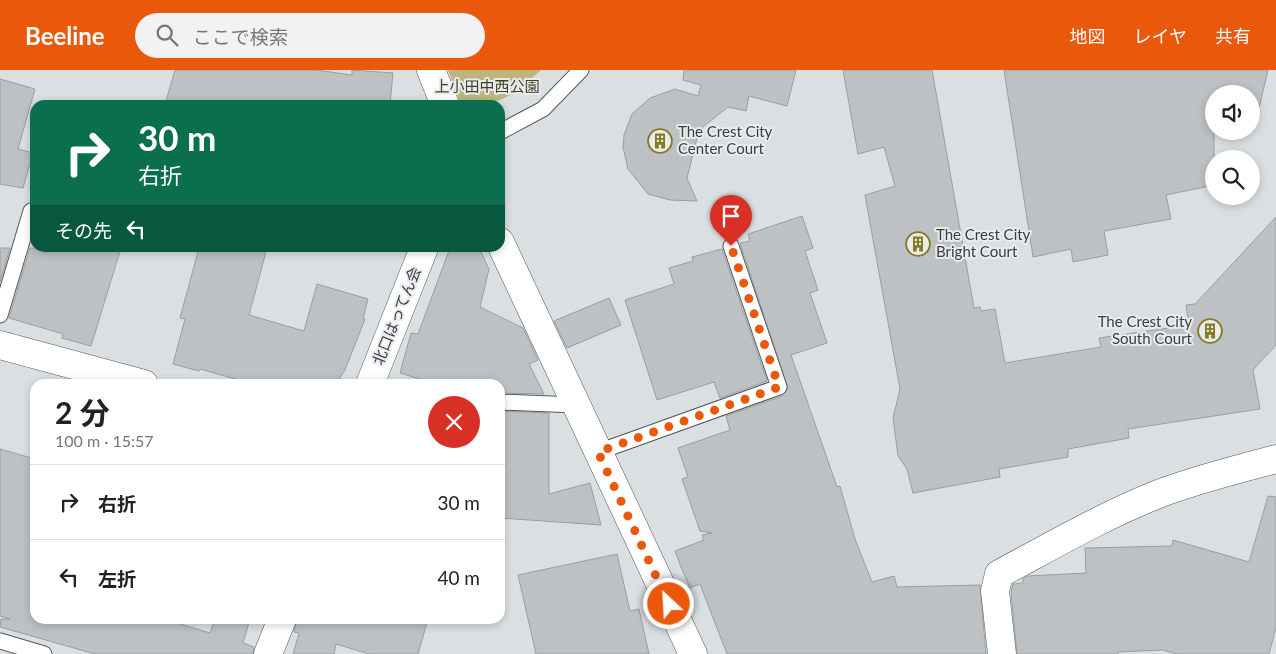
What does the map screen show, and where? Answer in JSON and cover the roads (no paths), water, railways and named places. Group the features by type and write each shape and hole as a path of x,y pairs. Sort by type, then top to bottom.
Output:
{"street":[{"path":"431,70 443,100"},
{"name":"北口はってん会","path":"372,379 422,252"},
{"path":"505,252 693,654"},
{"path":"0,345 126,379"},
{"path":"1002,654 995,591 999,574 1082,530 1156,495 1230,471 1276,459"},
{"path":"268,654 280,624"}],"lane":[{"path":"505,129 543,109 581,70"},
{"path":"0,315 30,214"},
{"path":"598,452 779,387 731,246"},
{"path":"505,402 576,405"},
{"path":"0,641 44,654"}],"place":[{"name":"The Crest City Center Court","path":"660,141"},
{"name":"The Crest City Bright Court","path":"918,244"},
{"name":"The Crest City South Court","path":"1210,331"}],"park label":[{"name":"上小田中西公園","path":"487,87"}]}
